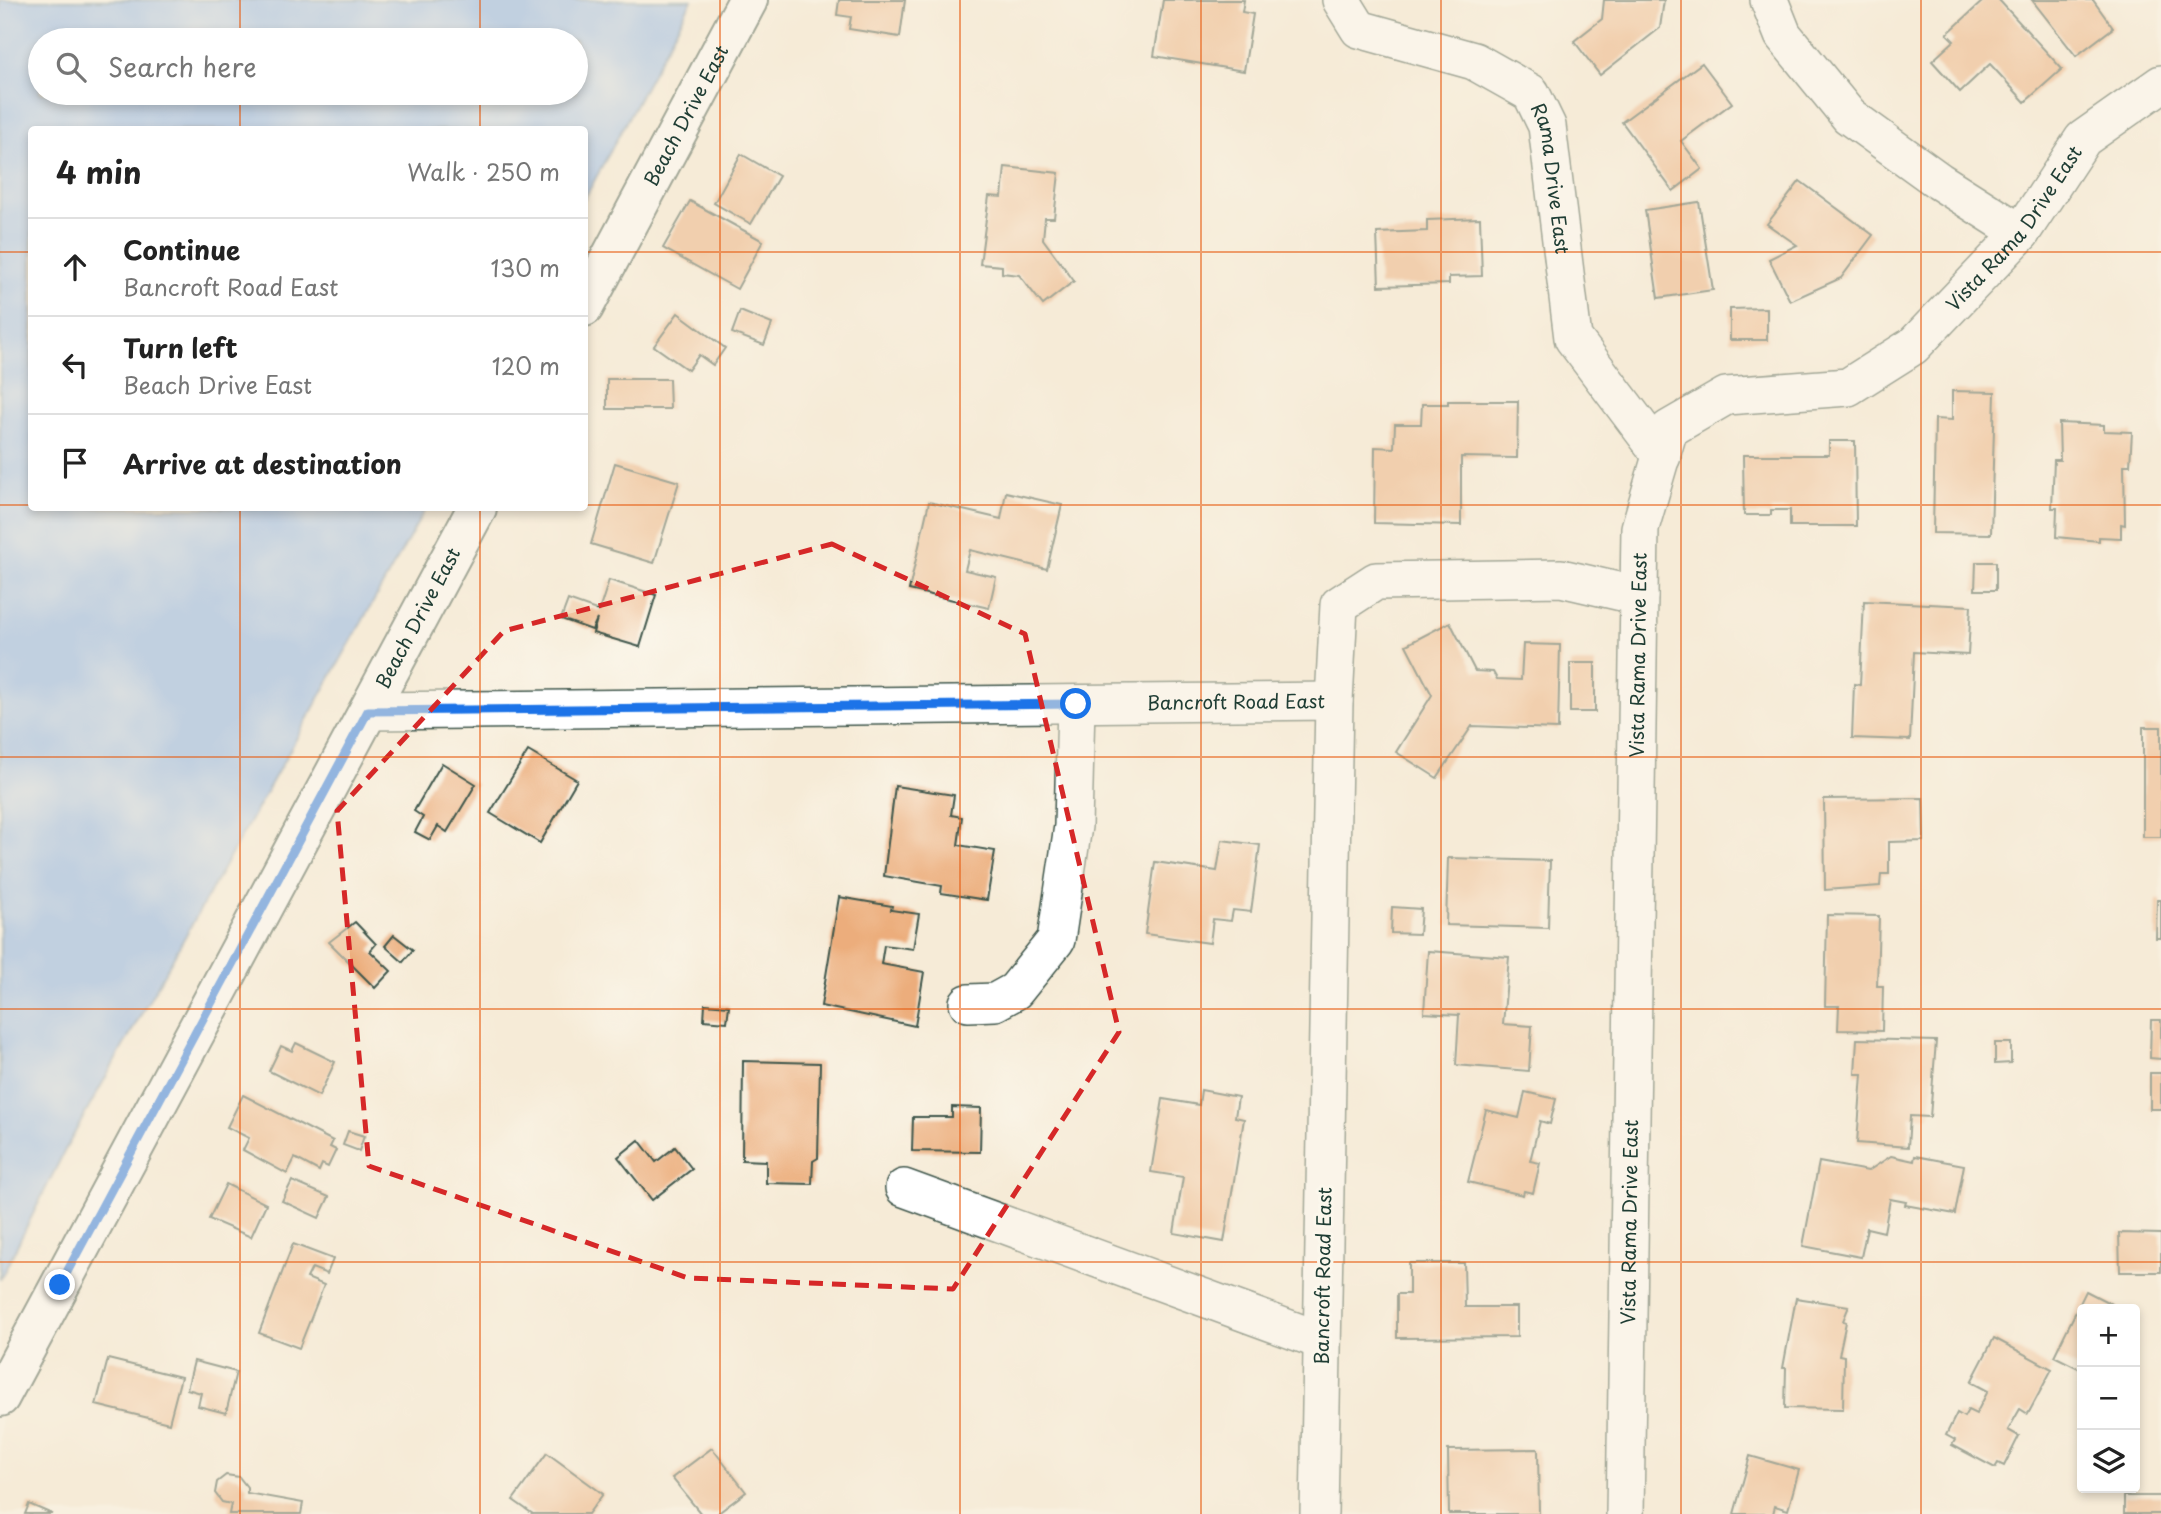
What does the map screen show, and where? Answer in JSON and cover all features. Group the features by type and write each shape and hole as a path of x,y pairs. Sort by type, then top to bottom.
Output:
{"main road":[{"name":"Beach Drive East","path":"588,300 748,0"},
{"name":"Beach Drive East","path":"0,1397 475,511"}],"street":[{"name":"Rama Drive East","path":"1341,0 1359,29 1474,61 1531,93 1547,126 1573,338 1662,456"},
{"path":"1769,0 1783,35 1849,116 1939,181 2021,233"},
{"name":"Vista Rama Drive East","path":"1625,1514 1640,528 1669,429 1726,396 1849,387 1913,346 2021,233 2084,139 2161,84"},
{"path":"1334,701 1339,605 1376,581 1561,578 1639,596"},
{"name":"Bancroft Road East","path":"368,711 1334,701 1319,1514"},
{"path":"968,1003 995,1002 1015,991 1056,940 1073,826 1076,704"},
{"path":"904,1188 1322,1341"}],"highlighted area":[{"path":"832,544 1025,634 1119,1032 953,1289 688,1278 369,1166 337,811 504,631"}],"water":[{"path":"0,0 692,0 588,192 588,126 28,126 28,511 424,511 65,1150 0,1280"}],"building":[{"path":"839,0 905,0 900,37 849,29 851,17 837,15"},
{"path":"1163,0 1244,0 1242,12 1253,14 1244,71 1154,56"},
{"path":"1604,0 1664,0 1660,28 1600,75 1574,41 1602,19"},
{"path":"1984,0 1999,0 2062,69 2025,102 1990,64 1960,92 1932,61 1954,41 1947,34"},
{"path":"2032,0 2093,0 2113,28 2076,56"},
{"path":"1702,63 1732,103 1681,141 1702,169 1673,191 1622,122"},
{"path":"741,154 779,176 751,224 714,203"},
{"path":"1005,167 1059,173 1054,218 1045,218 1043,239 1074,281 1043,305 1019,275 1002,273 1002,266 980,264 989,196 1002,197"},
{"path":"1800,181 1873,235 1841,278 1790,301 1769,259 1797,245 1767,224"},
{"path":"690,201 763,241 737,289 663,248"},
{"path":"1699,202 1713,290 1658,298 1645,210"},
{"path":"1480,218 1482,276 1449,277 1449,284 1379,286 1377,233 1427,231 1427,220"},
{"path":"1767,308 1767,340 1730,340 1730,309"},
{"path":"740,311 772,324 764,345 732,333"},
{"path":"678,313 725,348 713,365 699,355 688,370 654,346"},
{"path":"607,379 669,379 670,409 607,409"},
{"path":"1952,391 1995,392 1991,534 1933,533 1935,419 1952,420"},
{"path":"1448,401 1518,401 1517,458 1461,457 1461,525 1374,523 1375,447 1394,448 1395,424 1421,424 1422,404 1448,404"},
{"path":"2059,423 2104,425 2104,431 2132,432 2130,465 2124,465 2125,525 2121,524 2121,538 2099,537 2099,541 2056,537 2057,508 2052,508 2054,460 2060,460"},
{"path":"1829,441 1855,441 1856,526 1790,526 1790,510 1771,510 1771,515 1744,515 1743,455 1829,455"},
{"path":"615,463 679,482 654,563 591,544"},
{"path":"1006,492 1062,505 1047,569 970,550 965,570 996,577 989,608 909,590 929,502 1001,519"},
{"path":"1976,562 1996,562 1996,590 1975,590"},
{"path":"609,580 656,595 640,647 593,633 597,619 592,630 561,619 568,600 599,611"},
{"path":"1864,601 1971,606 1968,655 1914,652 1910,740 1852,738 1854,684 1860,685"},
{"path":"1450,622 1475,671 1493,672 1497,679 1521,680 1523,644 1560,645 1558,729 1472,726 1437,778 1396,752 1432,695 1406,645"},
{"path":"1570,663 1595,663 1595,712 1570,712"},
{"path":"2143,727 2161,727 2161,837 2143,837"},
{"path":"528,751 577,780 540,843 490,813"},
{"path":"442,763 476,784 447,832 438,826 430,840 415,832 423,817 414,811"},
{"path":"895,786 954,795 951,815 962,817 958,845 995,851 987,900 941,893 942,886 884,876"},
{"path":"1923,798 1924,841 1889,842 1889,874 1881,874 1880,886 1825,890 1824,799"},
{"path":"1222,840 1260,845 1251,912 1233,910 1231,921 1213,919 1210,943 1145,934 1155,862 1217,871"},
{"path":"1448,858 1550,861 1548,928 1446,925"},
{"path":"839,897 892,906 891,910 919,914 913,949 884,945 881,964 924,972 915,1026 821,1006"},
{"path":"2157,900 2161,900 2161,938 2156,938"},
{"path":"1392,907 1421,909 1419,934 1391,933"},
{"path":"1827,915 1879,916 1877,986 1883,986 1882,1031 1838,1030 1839,1006 1825,1006"},
{"path":"355,922 376,944 370,951 391,971 375,988 329,942"},
{"path":"394,935 413,950 403,962 385,946"},
{"path":"1428,951 1509,957 1503,1024 1532,1026 1529,1071 1456,1065 1459,1015 1424,1013"},
{"path":"705,1004 729,1006 727,1022 704,1020"},
{"path":"2151,1020 2161,1020 2161,1059 2150,1058"},
{"path":"1857,1039 1936,1041 1930,1117 1910,1116 1908,1147 1857,1143 1862,1074 1855,1074"},
{"path":"296,1043 335,1062 319,1096 269,1071 281,1046 292,1051"},
{"path":"1995,1043 2011,1043 2011,1063 1995,1064"},
{"path":"743,1061 820,1063 818,1158 813,1161 812,1184 766,1183 766,1161 742,1160"},
{"path":"2150,1073 2161,1073 2161,1109 2150,1109"},
{"path":"1201,1090 1238,1097 1235,1117 1244,1119 1224,1242 1174,1233 1183,1177 1151,1172 1163,1099 1199,1105"},
{"path":"1525,1092 1556,1099 1550,1124 1540,1121 1530,1161 1540,1163 1533,1193 1524,1191 1523,1195 1468,1182 1486,1110 1519,1118"},
{"path":"243,1095 333,1141 330,1147 336,1150 328,1167 322,1164 319,1171 295,1158 287,1174 243,1150 249,1138 227,1127"},
{"path":"952,1107 981,1108 980,1152 912,1151 913,1117 952,1117"},
{"path":"348,1131 364,1136 359,1151 343,1145"},
{"path":"639,1140 656,1162 675,1147 692,1169 652,1200 618,1157"},
{"path":"1891,1156 1914,1161 1915,1156 1964,1165 1955,1214 1905,1205 1906,1202 1890,1199 1884,1232 1867,1228 1861,1257 1803,1246 1819,1162 1868,1171"},
{"path":"292,1181 329,1197 319,1218 282,1201"},
{"path":"226,1184 266,1204 251,1237 209,1219"},
{"path":"2119,1233 2161,1234 2161,1272 2120,1272"},
{"path":"293,1244 333,1259 327,1274 312,1268 307,1278 324,1285 299,1348 259,1333"},
{"path":"1409,1263 1464,1263 1465,1307 1517,1307 1517,1337 1397,1338 1397,1294 1409,1294"},
{"path":"2086,1291 2111,1304 2080,1304"},
{"path":"1796,1298 1849,1306 1843,1321 1846,1322 1839,1355 1844,1356 1843,1409 1785,1408 1786,1368 1783,1368"},
{"path":"2077,1309 2077,1368 2054,1356"},
{"path":"1994,1338 2052,1369 2028,1414 2020,1409 2008,1430 2019,1436 2004,1466 1998,1463 1995,1468 1952,1445 1955,1440 1946,1435 1957,1413 1964,1417 1968,1410 1976,1414 1988,1391 1971,1382"},
{"path":"108,1359 181,1377 169,1423 96,1405"},
{"path":"194,1361 236,1372 226,1413 198,1406 201,1393 187,1389"},
{"path":"712,1448 746,1492 717,1514 701,1514 672,1478"},
{"path":"1538,1449 1539,1514 1449,1514 1448,1450"},
{"path":"547,1453 603,1494 588,1514 533,1514 513,1500"},
{"path":"1750,1456 1799,1470 1788,1510 1775,1506 1773,1514 1734,1514"},
{"path":"226,1475 239,1477 247,1487 247,1493 303,1503 301,1514 229,1514 231,1504 222,1502 215,1493 217,1482"},
{"path":"2124,1496 2161,1496 2161,1514 2124,1514"},
{"path":"29,1504 52,1514 25,1514"}],"route":[{"path":"60,1285 368,711 1076,704"}]}
